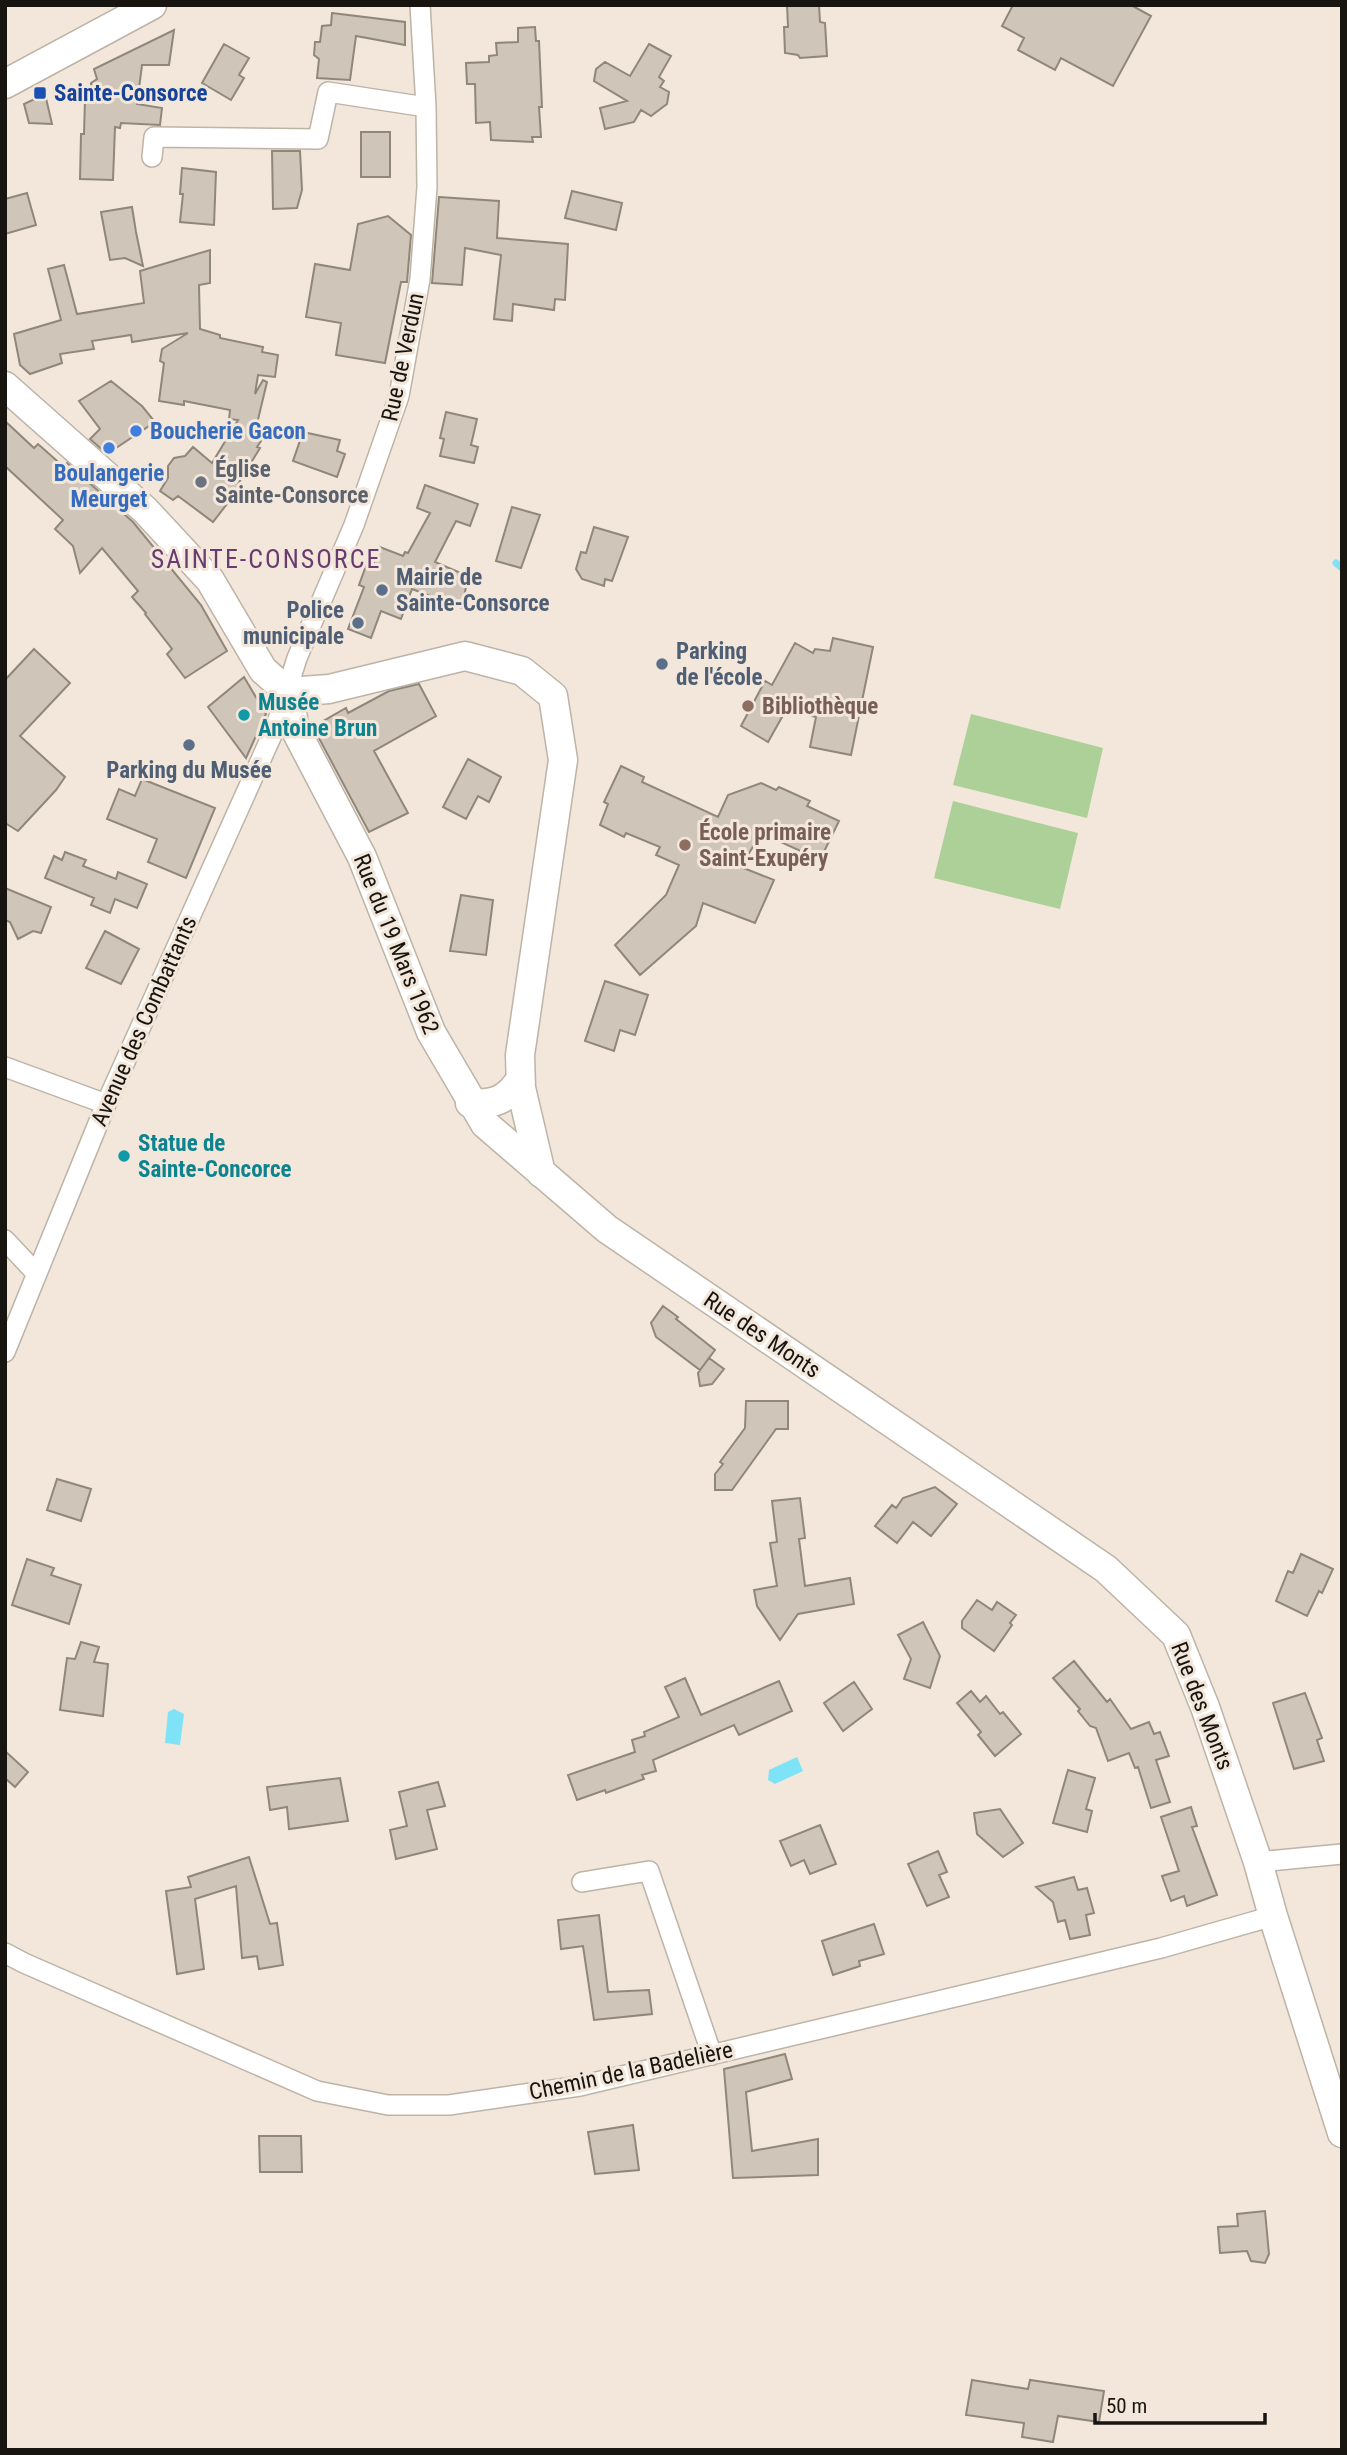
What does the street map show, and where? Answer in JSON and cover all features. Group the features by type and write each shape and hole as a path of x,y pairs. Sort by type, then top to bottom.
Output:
{"street":[{"path":"5,84 152,5"},
{"name":"Rue de Verdun","path":"288,692 297,658 354,524 399,396 420,279 428,187 420,5"},
{"path":"152,157 154,137 318,139 328,92 426,107"},
{"path":"5,386 145,510 209,580 263,670 288,692 329,689 465,656 522,671 553,696 563,760 520,1055 520,1080 541,1173"},
{"name":"Rue du 19 Mars 1962","path":"288,692 295,729 362,857 431,1032 470,1103 485,1124 541,1173"},
{"name":"Avenue des Combattants","path":"5,1352 106,1104 276,726 288,692"},
{"path":"5,1067 106,1104"},
{"path":"470,1103 488,1104 503,1100 520,1080"},
{"name":"Rue des Monts","path":"541,1173 607,1229 1106,1569 1176,1634 1205,1707 1258,1862 1342,2133"},
{"path":"5,1240 36,1273"},
{"path":"1258,1862 1342,1854"},
{"path":"582,1882 649,1871 712,2055"},
{"name":"Chemin de la Badelière","path":"5,1953 317,2091 388,2105 449,2105 580,2086 1161,1948 1273,1916"}],"green space":[{"path":"971,714 1103,748 1087,818 953,785"},
{"path":"953,801 1078,833 1060,909 934,878"}],"water":[{"path":"174,1709 184,1714 180,1745 165,1743 168,1712"},
{"path":"797,1757 803,1771 775,1784 768,1780 769,1770"}],"building":[{"path":"787,5 819,5 820,22 825,23 827,56 800,58 798,55 785,53"},
{"path":"1013,5 1131,5 1151,16 1113,86 1061,58 1055,70 1018,50 1024,38 1002,26"},
{"path":"332,13 405,22 405,45 356,36 350,80 317,78 319,59 314,55 315,42 320,42 322,26 331,25"},
{"path":"535,27 536,41 539,41 541,137 532,137 533,142 491,140 490,122 476,123 475,84 467,84 466,63 489,62 489,56 497,55 496,43 518,42 518,28"},
{"path":"174,30 169,65 142,65 137,104 162,108 160,125 121,123 120,128 115,127 113,180 80,179 85,99 91,100 91,83 97,79 94,69"},
{"path":"224,44 249,58 239,75 244,78 231,100 202,83"},
{"path":"649,44 671,56 659,77 664,81 660,87 669,92 667,104 651,116 641,110 634,122 605,129 600,108 627,101 594,81 596,69 605,62 630,76"},
{"path":"45,94 52,124 29,123 24,104"},
{"path":"361,132 390,132 390,177 361,177"},
{"path":"272,151 300,151 302,190 297,208 273,209"},
{"path":"182,168 216,172 214,225 180,222"},
{"path":"572,191 622,203 616,230 565,218"},
{"path":"27,193 36,225 5,234 5,199"},
{"path":"439,197 499,201 497,238 568,244 565,300 555,299 554,310 513,304 512,321 494,319 501,255 465,248 462,285 432,283"},
{"path":"132,207 143,266 125,258 110,260 101,212"},
{"path":"388,216 411,235 407,282 401,282 385,363 336,355 341,323 306,317 315,264 350,270 358,224"},
{"path":"210,250 210,283 199,285 200,329 220,335 220,338 263,347 262,352 278,355 275,377 258,375 255,394 263,380 267,382 255,432 263,438 257,447 260,448 238,484 241,486 213,522 178,496 173,500 160,491 168,478 168,466 174,458 185,456 193,447 212,463 238,420 229,419 230,410 184,401 184,405 159,401 164,363 160,361 162,349 188,333 132,342 131,335 92,341 94,349 60,354 62,363 30,374 20,365 14,334 61,320 48,269 64,265 77,314 144,303 140,271"},
{"path":"111,381 142,406 155,422 107,454 90,439 100,429 79,401"},
{"path":"446,412 477,419 471,445 478,447 474,463 440,456 444,439 440,438"},
{"path":"5,421 34,448 38,444 64,467 67,463 133,522 201,605 227,651 185,678 167,654 172,649 132,597 138,591 102,548 80,573 73,546 55,529 63,520 5,466"},
{"path":"303,432 340,440 337,451 345,454 337,477 293,461"},
{"path":"425,485 478,504 470,526 456,521 435,562 468,576 462,608 412,589 401,619 381,611 371,638 348,629 364,587 359,585 367,563 373,565 380,547 403,556 405,552 408,553 430,513 417,508"},
{"path":"512,507 540,515 521,568 496,561"},
{"path":"594,527 628,537 612,581 605,579 604,586 582,579 576,569 581,552 586,553"},
{"path":"833,638 873,647 851,755 810,747 816,717 786,710 768,742 741,726 765,681 772,685 795,643 813,653 815,649 830,651"},
{"path":"34,649 70,683 20,736 65,777 18,831 5,823 5,680"},
{"path":"244,677 266,714 246,758 208,707"},
{"path":"419,684 436,716 374,751 408,813 369,832 313,727 346,708 348,713 389,691"},
{"path":"468,759 501,777 489,802 478,796 466,819 443,807"},
{"name":"École primaire Saint-Exupéry","path":"621,766 644,777 642,782 718,817 728,795 761,783 776,790 779,787 810,801 807,806 839,821 820,860 761,833 741,867 774,880 755,923 703,903 696,926 640,975 615,945 666,895 679,865 656,855 660,847 626,833 624,837 600,825 608,804 604,802"},
{"path":"142,779 215,808 186,878 148,862 157,839 107,819 119,789 135,796"},
{"path":"65,852 86,860 83,866 116,879 118,872 147,884 137,908 115,899 110,913 91,905 94,898 45,878 54,856 62,860"},
{"path":"5,888 51,907 41,933 33,931 18,939 10,922 5,920"},
{"path":"461,895 493,900 486,955 450,951"},
{"path":"105,931 139,949 121,984 86,968"},
{"path":"605,981 648,995 635,1035 620,1030 614,1051 585,1041"},
{"path":"663,1306 715,1350 700,1370 656,1337 651,1323"},
{"path":"709,1358 724,1369 712,1384 700,1386 698,1373"},
{"path":"746,1401 788,1401 788,1429 776,1429 732,1490 715,1490 715,1474 723,1464 720,1462 745,1428"},
{"path":"57,1479 91,1489 81,1521 47,1510"},
{"path":"935,1487 957,1504 931,1536 913,1522 897,1543 875,1526 892,1505 896,1508 903,1498"},
{"path":"800,1498 805,1538 799,1539 805,1586 850,1578 854,1604 798,1614 780,1640 757,1606 754,1590 777,1586 770,1543 777,1542 772,1501"},
{"path":"1301,1554 1333,1569 1307,1616 1276,1601 1288,1571 1293,1573"},
{"path":"27,1559 54,1568 51,1575 81,1585 69,1624 12,1605"},
{"path":"977,1600 992,1610 997,1602 1016,1615 994,1651 962,1628 962,1621"},
{"path":"923,1622 940,1656 930,1688 904,1679 911,1659 898,1635"},
{"path":"81,1642 99,1647 94,1662 108,1664 103,1716 60,1710 67,1658 75,1659"},
{"path":"1074,1661 1107,1702 1110,1699 1131,1729 1149,1722 1154,1734 1160,1732 1169,1756 1156,1760 1170,1802 1151,1808 1138,1767 1135,1768 1129,1753 1108,1761 1096,1728 1090,1726 1078,1711 1080,1709 1053,1678"},
{"path":"685,1678 701,1715 779,1681 792,1711 739,1735 734,1725 653,1760 656,1771 642,1775 644,1779 577,1800 568,1775 635,1752 632,1740 645,1736 644,1732 679,1717 665,1687"},
{"path":"854,1682 872,1709 843,1731 824,1703"},
{"path":"971,1691 980,1702 986,1696 1021,1734 995,1756 978,1735 981,1732 957,1703"},
{"path":"1305,1693 1322,1738 1317,1740 1324,1761 1294,1769 1273,1703"},
{"path":"5,1751 28,1772 15,1787 5,1778"},
{"path":"1068,1770 1095,1778 1086,1809 1092,1811 1087,1832 1053,1823"},
{"path":"340,1778 348,1821 289,1829 287,1807 270,1810 267,1787"},
{"path":"438,1782 445,1806 427,1810 437,1849 396,1859 390,1830 407,1826 399,1792"},
{"path":"1191,1807 1197,1826 1192,1827 1217,1895 1187,1906 1184,1896 1171,1901 1162,1876 1179,1871 1161,1817"},
{"path":"1000,1809 1023,1843 1003,1857 977,1834 974,1813"},
{"path":"820,1825 836,1864 810,1874 804,1860 791,1866 780,1841"},
{"path":"938,1851 947,1872 939,1875 949,1897 927,1906 908,1864"},
{"path":"249,1857 270,1924 277,1923 283,1965 259,1969 257,1956 242,1958 236,1886 195,1899 204,1969 177,1974 166,1891 191,1887 188,1877"},
{"path":"1074,1877 1078,1890 1087,1888 1094,1913 1086,1915 1090,1935 1070,1939 1065,1920 1058,1922 1053,1902 1036,1887"},
{"path":"599,1915 608,1992 649,1990 652,2014 594,2020 583,1946 561,1949 558,1920"},
{"path":"874,1924 884,1954 859,1961 860,1966 833,1975 822,1941"},
{"path":"785,2054 792,2079 746,2092 752,2151 818,2139 818,2175 733,2178 724,2069"},
{"path":"633,2125 639,2170 595,2174 588,2132"},
{"path":"259,2136 301,2136 302,2172 260,2172"},
{"path":"1265,2211 1269,2254 1265,2263 1251,2261 1247,2251 1220,2253 1218,2227 1238,2226 1237,2214"},
{"path":"972,2380 1028,2389 1030,2380 1104,2391 1099,2422 1058,2416 1053,2442 1022,2437 1024,2423 966,2415"}],"waterway":[{"path":"1336,563 1342,568"}],"place":[{"name":"Sainte-Consorce","path":"40,93"},
{"name":"Boucherie Gacon","path":"136,431"},
{"name":"Boulangerie Meurget","path":"109,448"},
{"name":"Église Sainte-Consorce","path":"201,482"},
{"name":"Mairie de Sainte-Consorce","path":"382,590"},
{"name":"Police municipale","path":"358,623"},
{"name":"Parking de l'école","path":"662,664"},
{"name":"Bibliothèque","path":"748,706"},
{"name":"Musée Antoine Brun","path":"244,715"},
{"name":"Parking du Musée","path":"189,745"},
{"name":"École primaire Saint-Exupéry","path":"685,845"},
{"name":"Statue de Sainte-Concorce","path":"124,1156"}],"district":[{"name":"SAINTE-CONSORCE","path":"266,559"}]}
